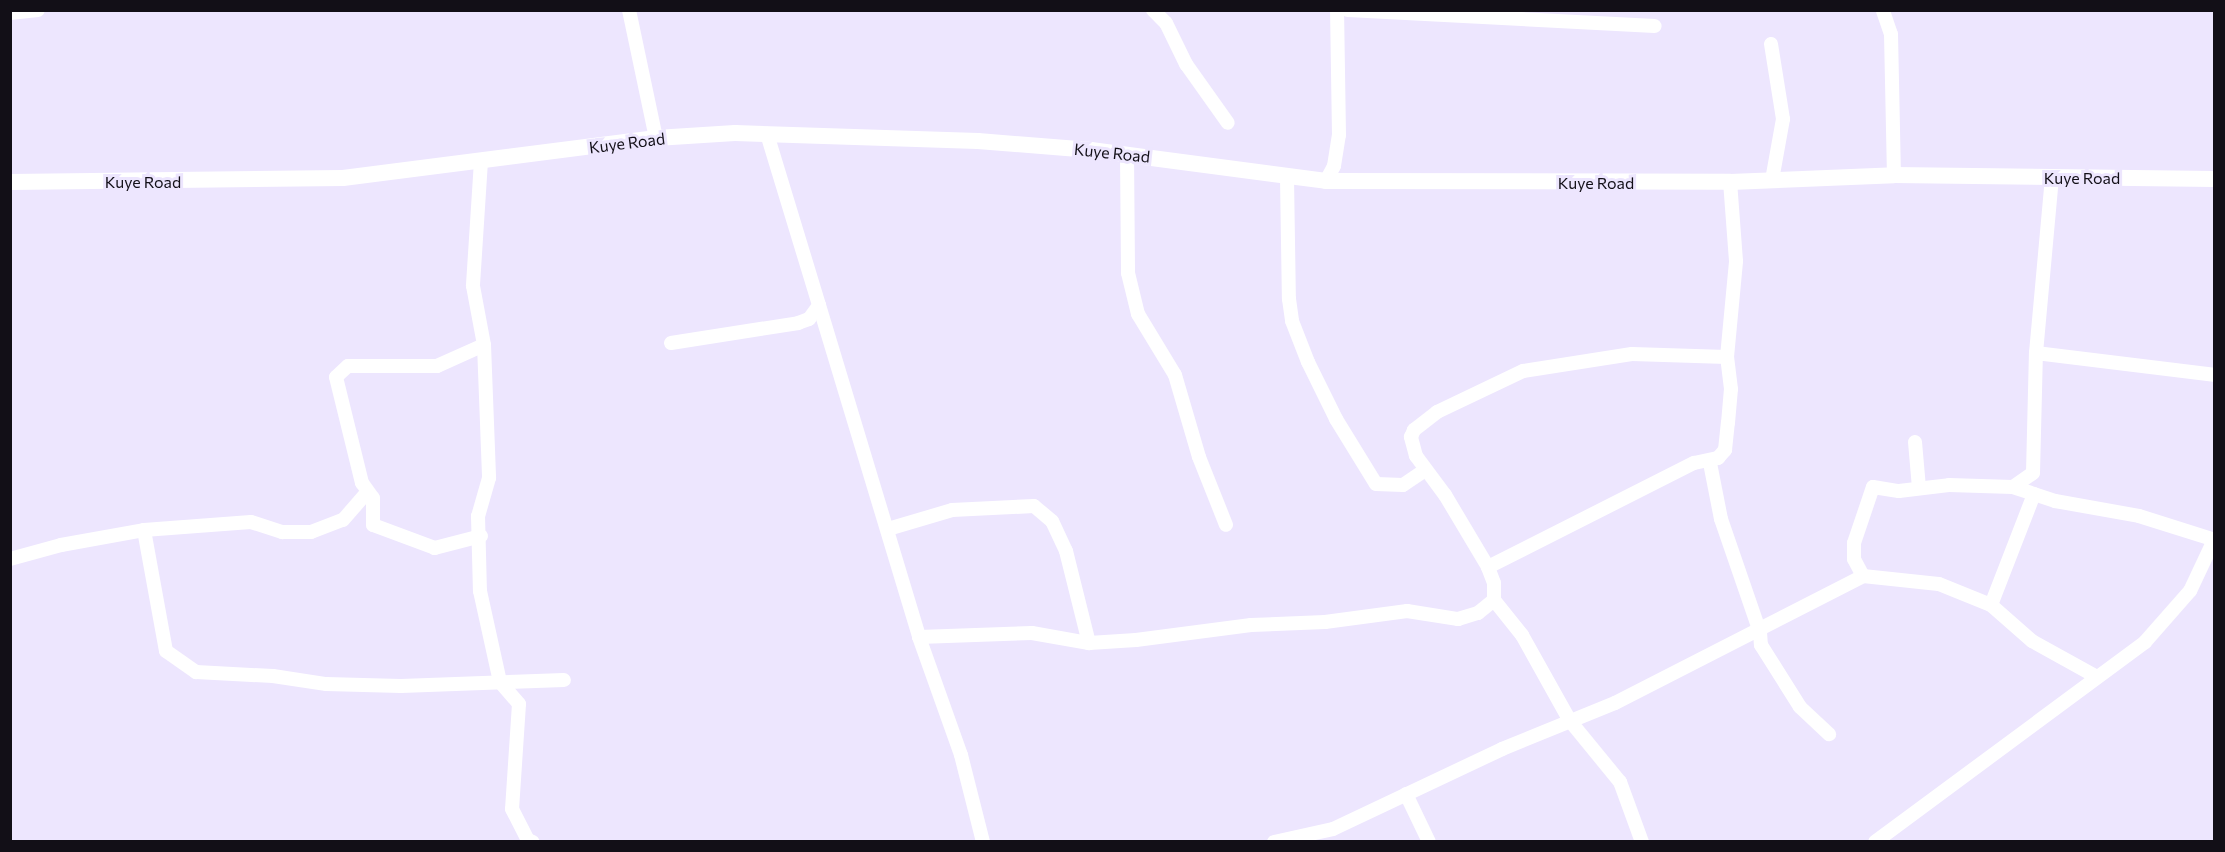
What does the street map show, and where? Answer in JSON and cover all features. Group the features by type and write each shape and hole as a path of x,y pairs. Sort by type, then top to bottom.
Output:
{"street":[{"path":"10,13 39,10"},
{"path":"629,10 656,138"},
{"path":"1153,10 1166,23 1186,64 1228,123"},
{"path":"1326,181 1334,166 1339,135 1337,10"},
{"path":"1348,10 1655,26"},
{"path":"1883,11 1891,34 1894,175"},
{"path":"1771,44 1783,119 1772,180"},
{"path":"767,134 920,637 961,755 983,842"},
{"name":"Kuye Road","path":"10,182 343,178 656,138 767,134 978,141 1126,154 1287,178 1326,181 1730,182 1894,175 2214,179"},
{"path":"1126,154 1128,273 1138,314 1175,375 1199,457 1226,525"},
{"path":"481,161 473,286 484,345 489,478 478,516 481,536 480,591 500,682 519,704 512,809 528,840 532,842"},
{"path":"1287,178 1289,299 1292,321 1320,387 1376,484 1403,485 1425,470"},
{"path":"2013,487 2033,473 2036,353 2052,178"},
{"path":"1488,567 1694,463 1710,463 1725,450 1731,389 1726,357 1736,273 1730,182"},
{"path":"670,344 798,323 809,319 819,305"},
{"path":"481,536 435,548 403,539 373,525 373,498 367,492 336,388 339,371 348,366 437,366 484,345"},
{"path":"2036,353 2214,375"},
{"path":"1642,842 1620,782 1570,721 1522,634 1494,600 1494,583 1488,567 1446,495 1425,470 1413,448 1414,430 1456,400 1510,376 1621,355 1726,357"},
{"path":"1915,442 1919,488"},
{"path":"1710,463 1721,519 1760,632 1761,645 1800,707 1829,734"},
{"path":"1863,576 1854,559 1854,543 1873,487 2013,487 2034,494 2139,516 2213,539 2201,571 2184,597 2145,642 1875,842"},
{"path":"10,559 61,545 144,530 251,522 282,532 311,532 343,520 367,492"},
{"path":"1991,605 2034,494"},
{"path":"888,529 952,510 1034,506 1052,521 1066,551 1089,643"},
{"path":"144,530 166,651 196,672 273,676 326,684 564,680"},
{"path":"1274,842 1333,830 1406,794 1664,681 1863,576 1939,584 1991,605 2032,641 2097,677"},
{"path":"920,637 1032,633 1089,643 1251,625 1325,622 1407,611 1458,619 1478,613 1494,600"},
{"path":"1406,794 1429,842"}]}
